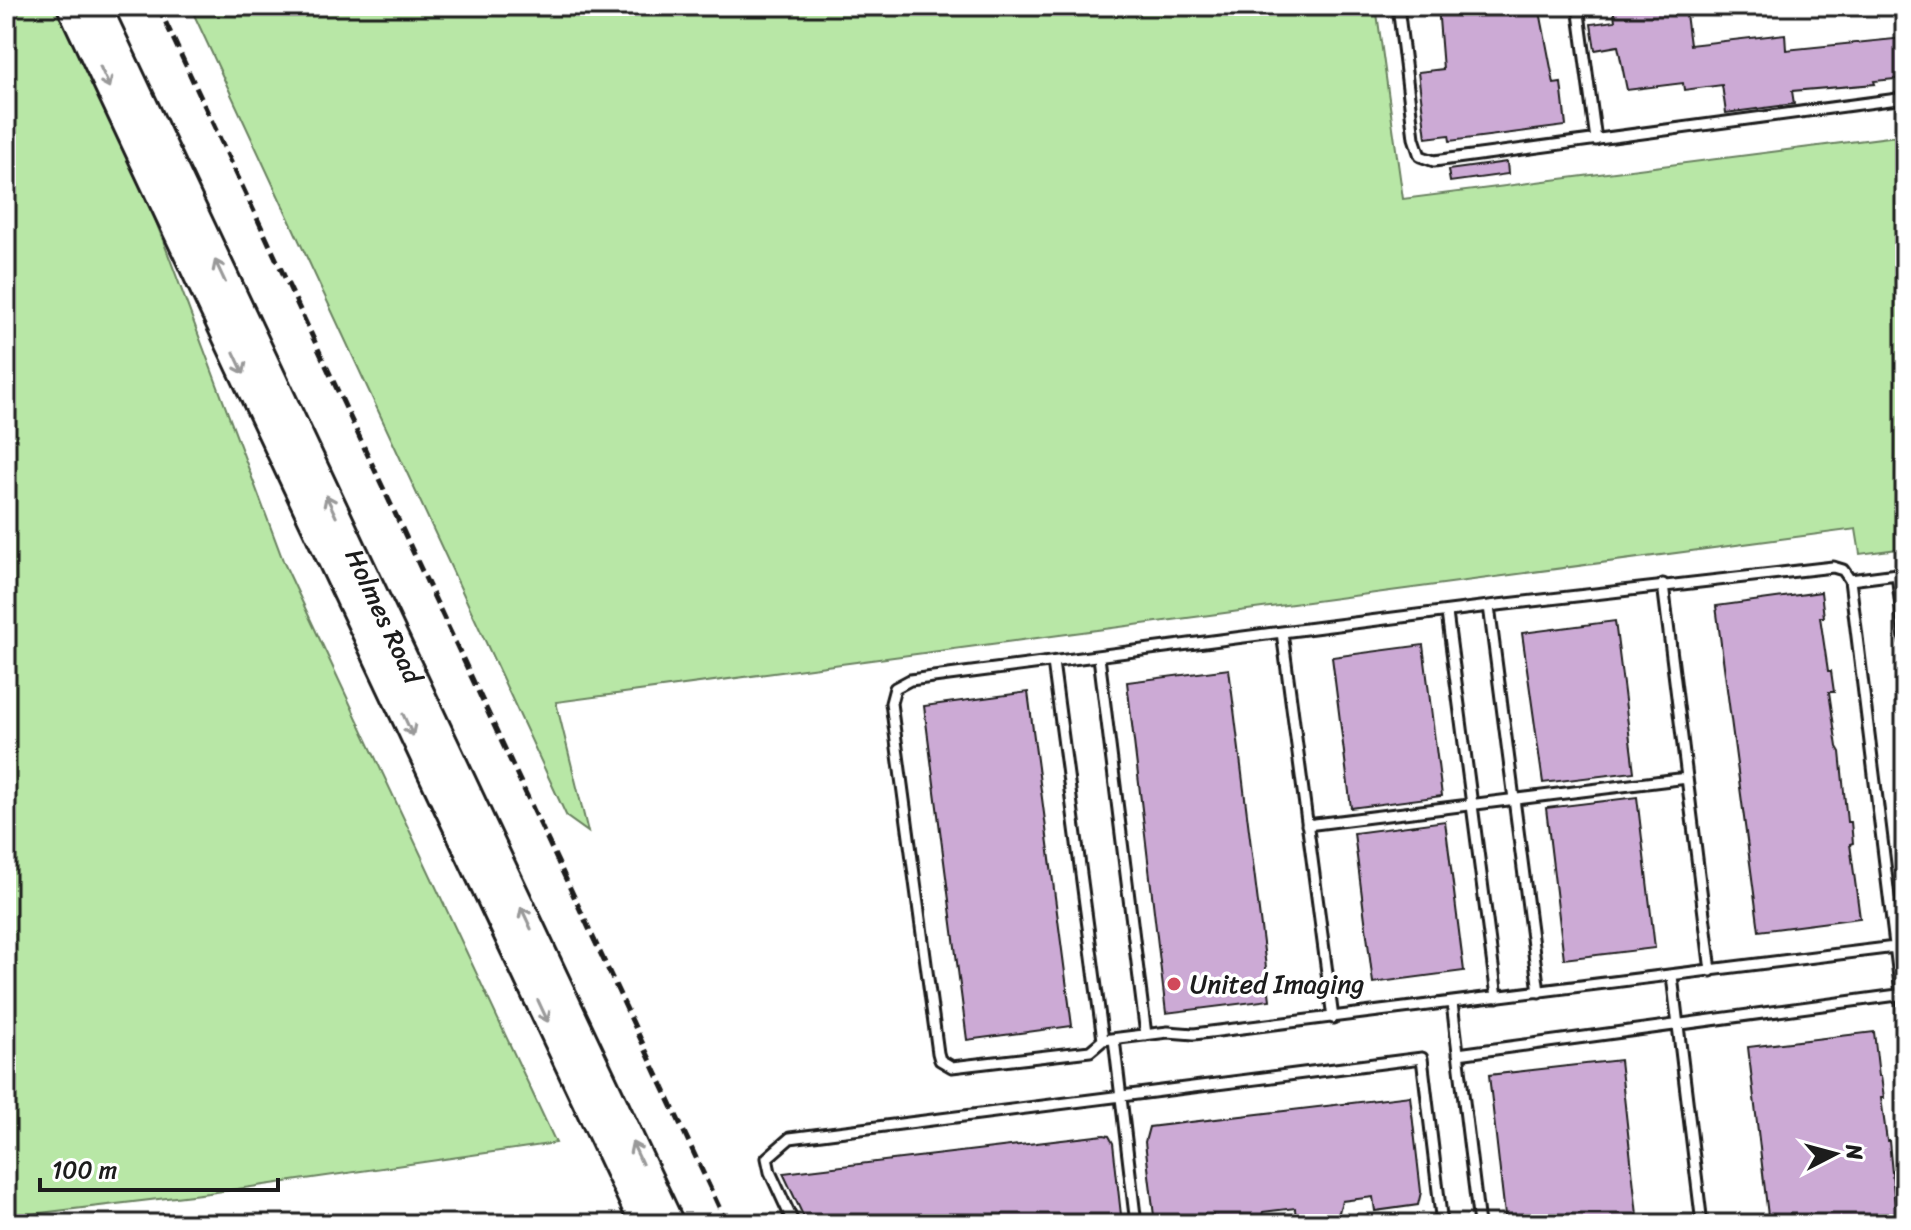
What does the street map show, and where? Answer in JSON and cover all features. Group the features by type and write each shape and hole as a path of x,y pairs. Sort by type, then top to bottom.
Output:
{"main road":[{"name":"Holmes Road","path":"71,6 644,1224"},
{"name":"Holmes Road","path":"97,6 670,1224"}],"lane":[{"path":"1398,6 1414,138 1420,156 1434,161 1905,98"},
{"path":"1578,6 1596,140"},
{"path":"1895,947 1333,1018 1194,1034 1168,1032 1108,1039 1090,1051 952,1067 940,1060 891,703 895,688 910,680 1663,584 1833,567 1843,570 1850,580 1905,1026"},
{"path":"1850,580 1901,573 1905,640"},
{"path":"1663,584 1711,971"},
{"path":"1489,606 1539,992"},
{"path":"1447,613 1497,997"},
{"path":"1282,632 1333,1018"},
{"path":"1099,657 1146,1035"},
{"path":"1053,662 1108,1039 1120,1098 1136,1224"},
{"path":"1307,825 1687,778"},
{"path":"1672,976 1702,1224"},
{"path":"1458,1054 1903,994"},
{"path":"1452,1003 1479,1224"},
{"path":"794,1224 770,1172 767,1158 790,1138 1422,1058 1442,1224"}],"green space":[{"path":"6,6 64,6 122,131 284,563 556,1143 209,1193 6,1217"},
{"path":"190,6 1376,6 1403,199 1905,135 1905,548 1860,554 1856,529 556,702 588,832 567,817"}],"building":[{"path":"1438,6 1539,6 1554,84 1561,83 1566,126 1450,141 1449,135 1426,138 1418,72 1443,69"},
{"path":"1613,6 1685,6 1690,45 1785,34 1786,50 1904,38 1905,78 1874,81 1875,84 1792,91 1794,104 1726,113 1722,85 1684,90 1683,83 1627,90 1618,46 1595,50 1591,24 1615,21"},
{"path":"1507,162 1508,174 1450,182 1448,170"},
{"path":"1821,592 1824,617 1820,617 1834,692 1829,692 1840,752 1847,822 1851,822 1853,843 1850,844 1860,918 1759,931 1716,606"},
{"path":"1615,621 1634,772 1543,783 1522,633"},
{"path":"1423,645 1442,796 1351,808 1332,657"},
{"path":"1229,669 1270,1000 1166,1013 1127,682"},
{"path":"1028,692 1072,1026 967,1040 924,706"},
{"path":"1637,797 1655,948 1564,959 1546,808"},
{"path":"1445,821 1464,971 1373,983 1354,833"},
{"path":"1874,1032 1895,1205 1898,1205 1901,1224 1769,1224 1748,1047"},
{"path":"1620,1060 1638,1224 1506,1224 1489,1075"},
{"path":"1410,1096 1421,1192 1418,1205 1375,1211 1373,1197 1342,1201 1338,1216 1296,1221 1295,1208 1263,1212 1259,1224 1217,1224 1216,1217 1183,1221 1182,1224 1155,1224 1145,1142 1149,1127"},
{"path":"1109,1136 1113,1143 1122,1224 807,1224 783,1173"}],"railway":[{"path":"158,6 727,1224"}],"place":[{"name":"United Imaging","path":"1174,984"}]}
